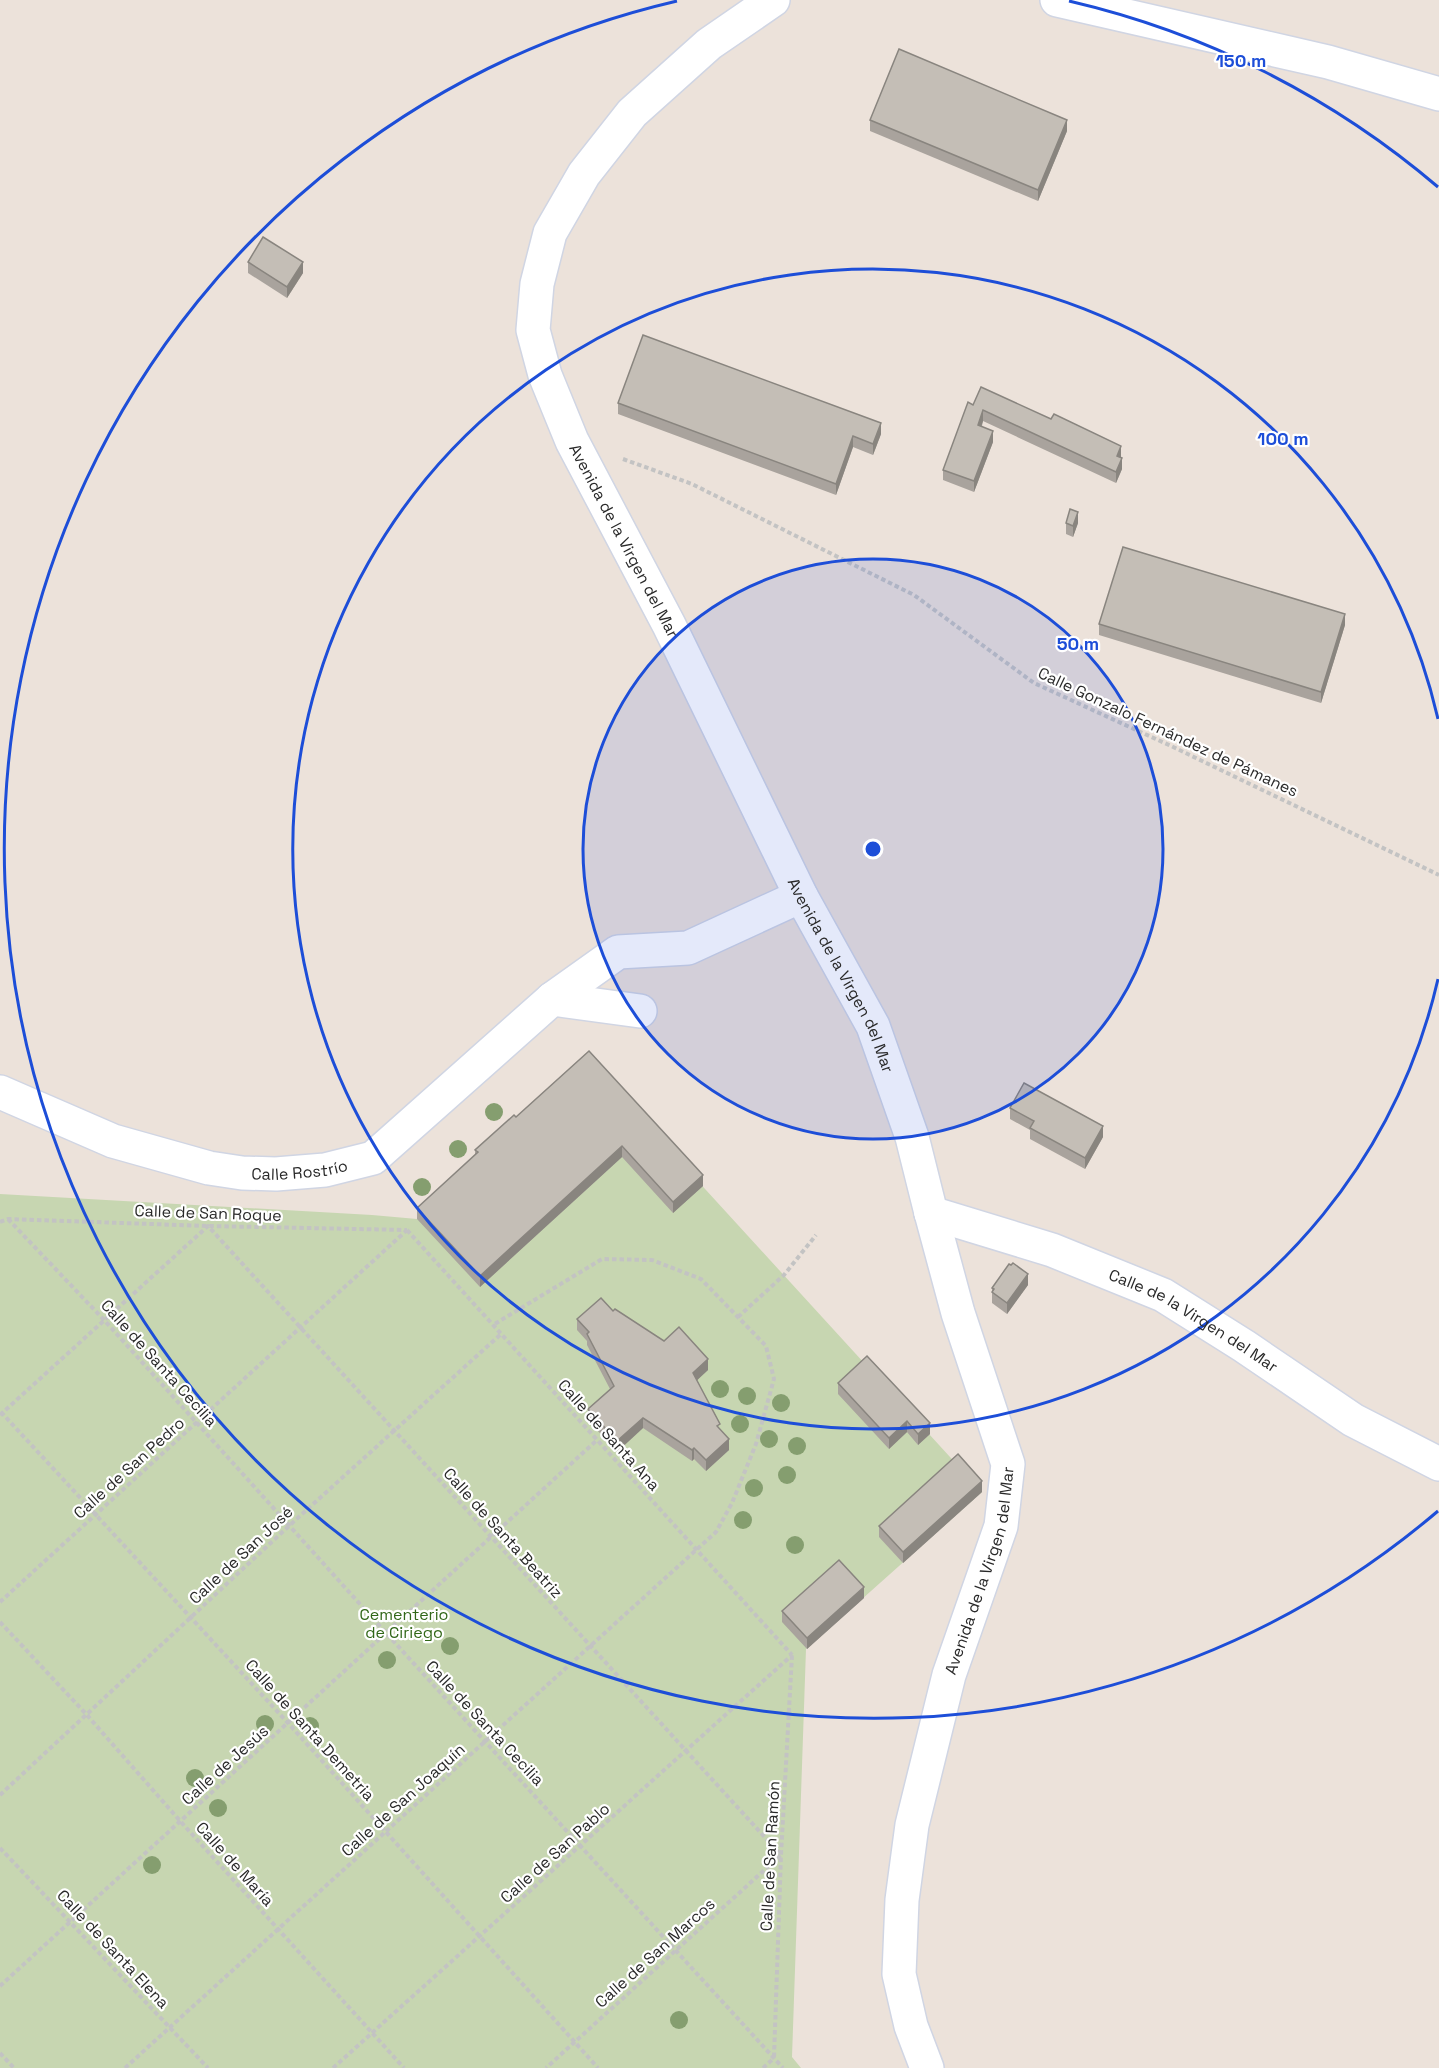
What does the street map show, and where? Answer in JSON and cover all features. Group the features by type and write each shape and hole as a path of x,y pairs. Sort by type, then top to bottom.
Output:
{"street":[{"name":"Avenida de la Virgen del Mar","path":"774,0 709,44 632,113 584,174 550,232 537,284 533,330 545,375 572,441 669,625 801,896 873,1026 912,1137 958,1313 1008,1464 1001,1526 950,1674 912,1825 905,1879 899,1974 911,2026 927,2068"},
{"path":"1057,0 1328,62 1439,94"},
{"name":"Calle Rostrío","path":"0,1092 113,1140 209,1168 242,1173 276,1174 325,1170 373,1158 552,999 618,951 688,948 801,896"},
{"path":"552,999 640,1011"},
{"name":"Calle de la Virgen del Mar","path":"932,1213 1052,1250 1163,1295 1244,1346 1353,1420 1439,1464"}],"path":[{"name":"Calle Gonzalo Fernández de Pámanes","path":"572,441 692,484 914,595 1034,683 1439,875"},
{"path":"0,1222 8,1219"},
{"name":"Calle de San Roque","path":"8,1219 407,1230"},
{"name":"Calle de Santa Cecilia","path":"8,1219 105,1321 783,2068"},
{"path":"0,1413 208,1226"},
{"name":"Calle de Santa Beatriz","path":"208,1226 781,1855"},
{"name":"Calle de Santa Ana","path":"407,1230 792,1655"},
{"name":"Calle de San Pedro","path":"0,1602 407,1230"},
{"path":"738,1317 784,1275 816,1235"},
{"name":"Calle de San Joaquín","path":"125,2068 716,1532 732,1503 756,1444 774,1379 766,1346 701,1279 652,1260 602,1260 493,1325"},
{"name":"Calle de San José","path":"0,1796 290,1524 501,1334"},
{"name":"Calle de Santa Demetria","path":"0,1413 288,1723 598,2068"},
{"name":"Calle de Jesús","path":"0,1986 597,1440"},
{"name":"Calle de María","path":"0,1622 86,1714 404,2068"},
{"name":"Calle de San Pablo","path":"333,2068 792,1655"},
{"name":"Calle de San Ramón","path":"774,2058 781,1855 792,1655"},
{"name":"Calle de Santa Elena","path":"0,1848 208,2068"},
{"name":"Calle de San Marcos","path":"546,2068 781,1855"},
{"path":"0,2053 14,2068"},
{"path":"763,2068 774,2058"}],"green space":[{"name":"Cementerio de Ciriego","path":"589,1062 982,1492 806,1649 792,2057 801,2068 0,2068 0,1194 417,1219"}],"building":[{"path":"899,49 1067,120 1038,190 870,120"},
{"path":"263,237 303,262 287,287 248,262"},
{"path":"643,335 881,423 873,444 853,436 836,484 618,403"},
{"path":"981,387 1051,419 1054,414 1121,446 1117,456 1122,458 1116,472 983,410 978,425 993,431 974,481 943,470 968,402 973,405"},
{"path":"1070,509 1078,512 1073,526 1066,523"},
{"path":"1123,547 1345,614 1321,692 1099,624"},
{"path":"589,1051 703,1175 673,1202 622,1146 480,1276 417,1208 478,1152 475,1150 514,1115 516,1117"},
{"path":"1024,1083 1103,1126 1085,1158 1030,1128 1034,1121 1010,1108"},
{"path":"1013,1263 1028,1274 1007,1303 992,1292 994,1289 992,1288 1009,1264"},
{"path":"601,1298 613,1311 615,1309 664,1341 679,1327 708,1359 693,1373 720,1424 717,1426 729,1439 706,1460 694,1448 692,1450 643,1418 617,1441 588,1409 614,1386 587,1334 589,1332 577,1319"},
{"path":"867,1356 930,1423 918,1434 907,1421 889,1438 838,1383"},
{"path":"958,1454 982,1481 903,1552 879,1526"},
{"path":"839,1560 864,1587 807,1638 782,1611"}]}
